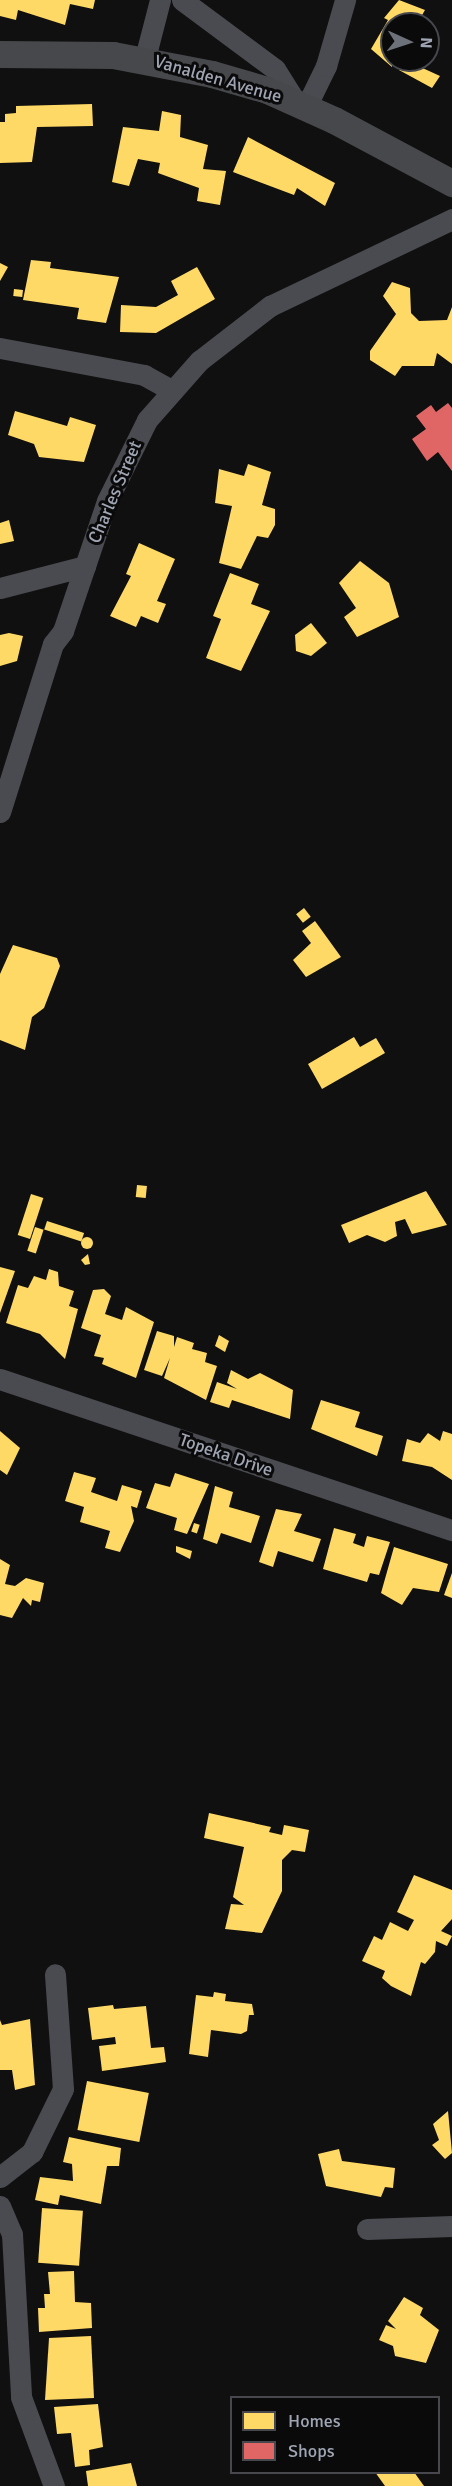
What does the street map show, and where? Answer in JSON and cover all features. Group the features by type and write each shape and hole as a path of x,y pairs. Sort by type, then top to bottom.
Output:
{"main road":[{"name":"Vanalden Avenue","path":"0,54 145,58 212,74 301,105 452,183"}],"street":[{"path":"145,58 160,0"},
{"path":"182,0 275,69 301,105 326,66 345,0"},
{"name":"Charles Street","path":"0,812 53,644 63,631 123,463 171,390 199,361 270,306 452,219"},
{"path":"0,348 144,375 171,390"},
{"path":"0,588 85,566"},
{"name":"Topeka Drive","path":"0,1379 452,1530"},
{"path":"0,2176 32,2152 63,2090 56,1974"},
{"path":"0,2206 12,2234 20,2388 54,2486"},
{"path":"367,2229 452,2226"}],"building: Homes":[{"path":"0,0 95,0 93,9 70,4 65,25 18,10 16,20 0,16"},
{"path":"399,0 425,10 424,12 389,12"},
{"path":"380,34 380,57 371,49"},
{"path":"403,72 431,72 440,76 432,88"},
{"path":"92,104 93,126 37,127 32,162 0,163 0,122 5,122 5,114 16,113 16,106"},
{"path":"162,111 181,115 180,137 208,145 203,169 226,171 220,205 197,201 199,188 158,173 160,163 138,159 129,186 112,182 123,127 159,131"},
{"path":"248,137 335,183 325,206 297,188 294,195 233,172"},
{"path":"31,260 51,262 50,268 119,277 106,323 77,319 79,308 23,300"},
{"path":"0,263 8,267 0,281"},
{"path":"197,267 215,299 156,333 120,332 121,305 156,307 178,295 171,281"},
{"path":"392,282 410,288 411,313 419,321 447,320 452,307 452,364 437,353 434,366 402,366 395,376 370,360 370,351 396,314 383,296"},
{"path":"14,289 23,290 22,297 13,296"},
{"path":"15,411 67,426 70,417 96,425 84,462 39,457 34,444 8,435"},
{"path":"248,464 271,472 262,505 275,509 275,525 268,538 257,536 241,569 219,563 232,506 215,503 219,469 244,476"},
{"path":"9,520 14,541 0,544 0,523"},
{"path":"139,543 175,559 157,601 166,604 158,623 141,616 136,627 110,616 131,576 126,574"},
{"path":"360,561 389,583 399,617 357,637 344,617 356,608 339,583"},
{"path":"230,573 259,584 251,604 270,611 241,671 206,658 221,619 213,616"},
{"path":"311,623 327,643 311,656 296,651 295,635"},
{"path":"9,633 23,636 17,661 0,666 0,635"},
{"path":"304,908 311,917 303,923 296,914"},
{"path":"315,921 341,957 306,977 293,960 311,943 302,931"},
{"path":"13,945 57,958 60,966 44,1008 32,1017 25,1050 0,1040 0,974"},
{"path":"354,1037 360,1047 376,1038 385,1053 322,1089 308,1064"},
{"path":"137,1185 147,1186 146,1198 136,1197"},
{"path":"426,1191 447,1225 412,1234 405,1219 395,1222 397,1236 385,1242 367,1235 349,1243 341,1225"},
{"path":"31,1194 43,1198 30,1239 18,1235"},
{"path":"47,1221 84,1233 81,1242 44,1230"},
{"path":"35,1227 44,1230 36,1254 27,1251"},
{"path":"87,1237 93,1243 87,1249 81,1243"},
{"path":"88,1254 90,1264 85,1265 81,1260"},
{"path":"0,1267 15,1271 0,1313"},
{"path":"49,1269 58,1272 59,1286 74,1291 69,1306 78,1309 65,1359 40,1334 6,1323 18,1285 28,1288 34,1276 46,1280"},
{"path":"104,1289 111,1296 105,1314 122,1320 126,1307 154,1322 136,1378 102,1364 104,1358 94,1356 101,1335 81,1328 93,1290"},
{"path":"157,1331 174,1336 174,1347 177,1337 194,1343 192,1349 207,1353 205,1362 217,1366 206,1400 164,1378 170,1358 162,1376 144,1370"},
{"path":"219,1335 229,1341 225,1352 215,1346"},
{"path":"231,1370 248,1379 260,1373 293,1390 290,1419 232,1400 229,1408 210,1402 217,1382 237,1389 227,1383"},
{"path":"321,1400 360,1412 355,1427 383,1436 377,1456 311,1429"},
{"path":"0,1431 20,1448 7,1475 0,1470"},
{"path":"443,1431 452,1434 452,1480 432,1467 402,1461 407,1439 420,1443 428,1433 440,1441"},
{"path":"74,1472 96,1478 91,1492 117,1501 122,1485 142,1491 137,1508 131,1506 134,1521 120,1552 105,1548 110,1531 80,1522 84,1507 65,1501"},
{"path":"175,1473 209,1484 187,1534 174,1530 177,1518 146,1508 155,1483 170,1487"},
{"path":"215,1486 233,1492 229,1507 260,1516 251,1543 221,1533 217,1544 203,1539"},
{"path":"276,1509 302,1514 294,1531 321,1539 313,1562 278,1551 273,1567 259,1562"},
{"path":"194,1523 200,1525 197,1533 191,1532"},
{"path":"334,1528 356,1534 353,1543 364,1547 367,1536 390,1542 379,1575 370,1573 367,1582 323,1569"},
{"path":"176,1546 192,1551 190,1559 176,1552"},
{"path":"394,1547 448,1564 439,1592 413,1588 402,1605 381,1593"},
{"path":"0,1559 10,1565 5,1584 15,1586 26,1578 44,1583 40,1602 32,1600 31,1606 23,1598 12,1618 0,1615"},
{"path":"452,1573 452,1598 444,1595"},
{"path":"209,1813 271,1827 269,1832 282,1835 284,1825 309,1830 305,1852 292,1850 282,1860 282,1891 262,1933 225,1929 231,1904 244,1905 233,1897 244,1847 204,1838"},
{"path":"414,1875 452,1890 452,1919 441,1931 452,1936 447,1946 436,1941 435,1952 425,1964 421,1962 411,1996 391,1986 382,1978 385,1971 362,1961 374,1936 382,1940 390,1922 408,1931 414,1920 397,1912"},
{"path":"214,1992 226,1994 225,2001 252,2004 254,2015 249,2015 247,2031 241,2034 211,2030 208,2057 189,2054 196,1995 213,1997"},
{"path":"113,2005 114,2009 146,2006 151,2048 164,2047 166,2062 102,2071 99,2046 116,2044 115,2037 92,2040 88,2008"},
{"path":"30,2019 35,2085 15,2090 12,2070 0,2070 0,2020 2,2025"},
{"path":"87,2081 149,2093 139,2142 77,2130"},
{"path":"448,2111 452,2153 445,2159 432,2145 439,2140 433,2124"},
{"path":"69,2137 121,2148 119,2166 107,2166 101,2204 60,2195 58,2205 35,2200 40,2177 73,2181 72,2164 63,2162"},
{"path":"339,2149 342,2161 395,2168 393,2188 385,2187 381,2197 326,2186 318,2154"},
{"path":"42,2208 83,2211 79,2266 38,2263"},
{"path":"74,2271 75,2302 91,2303 92,2328 39,2332 38,2308 45,2308 44,2294 50,2294 48,2272"},
{"path":"404,2297 423,2308 420,2315 439,2330 426,2363 395,2356 393,2346 379,2340 386,2325 396,2329 388,2321"},
{"path":"91,2336 94,2398 45,2400 49,2338"},
{"path":"98,2404 103,2447 89,2450 90,2465 75,2467 71,2433 57,2434 54,2407"},
{"path":"131,2463 137,2486 88,2486 86,2471"},
{"path":"376,2474 415,2474 424,2486 385,2486"}],"building: Shops":[{"path":"448,403 452,408 452,471 438,452 427,461 412,439 426,429 416,416 431,405 436,412"}]}
